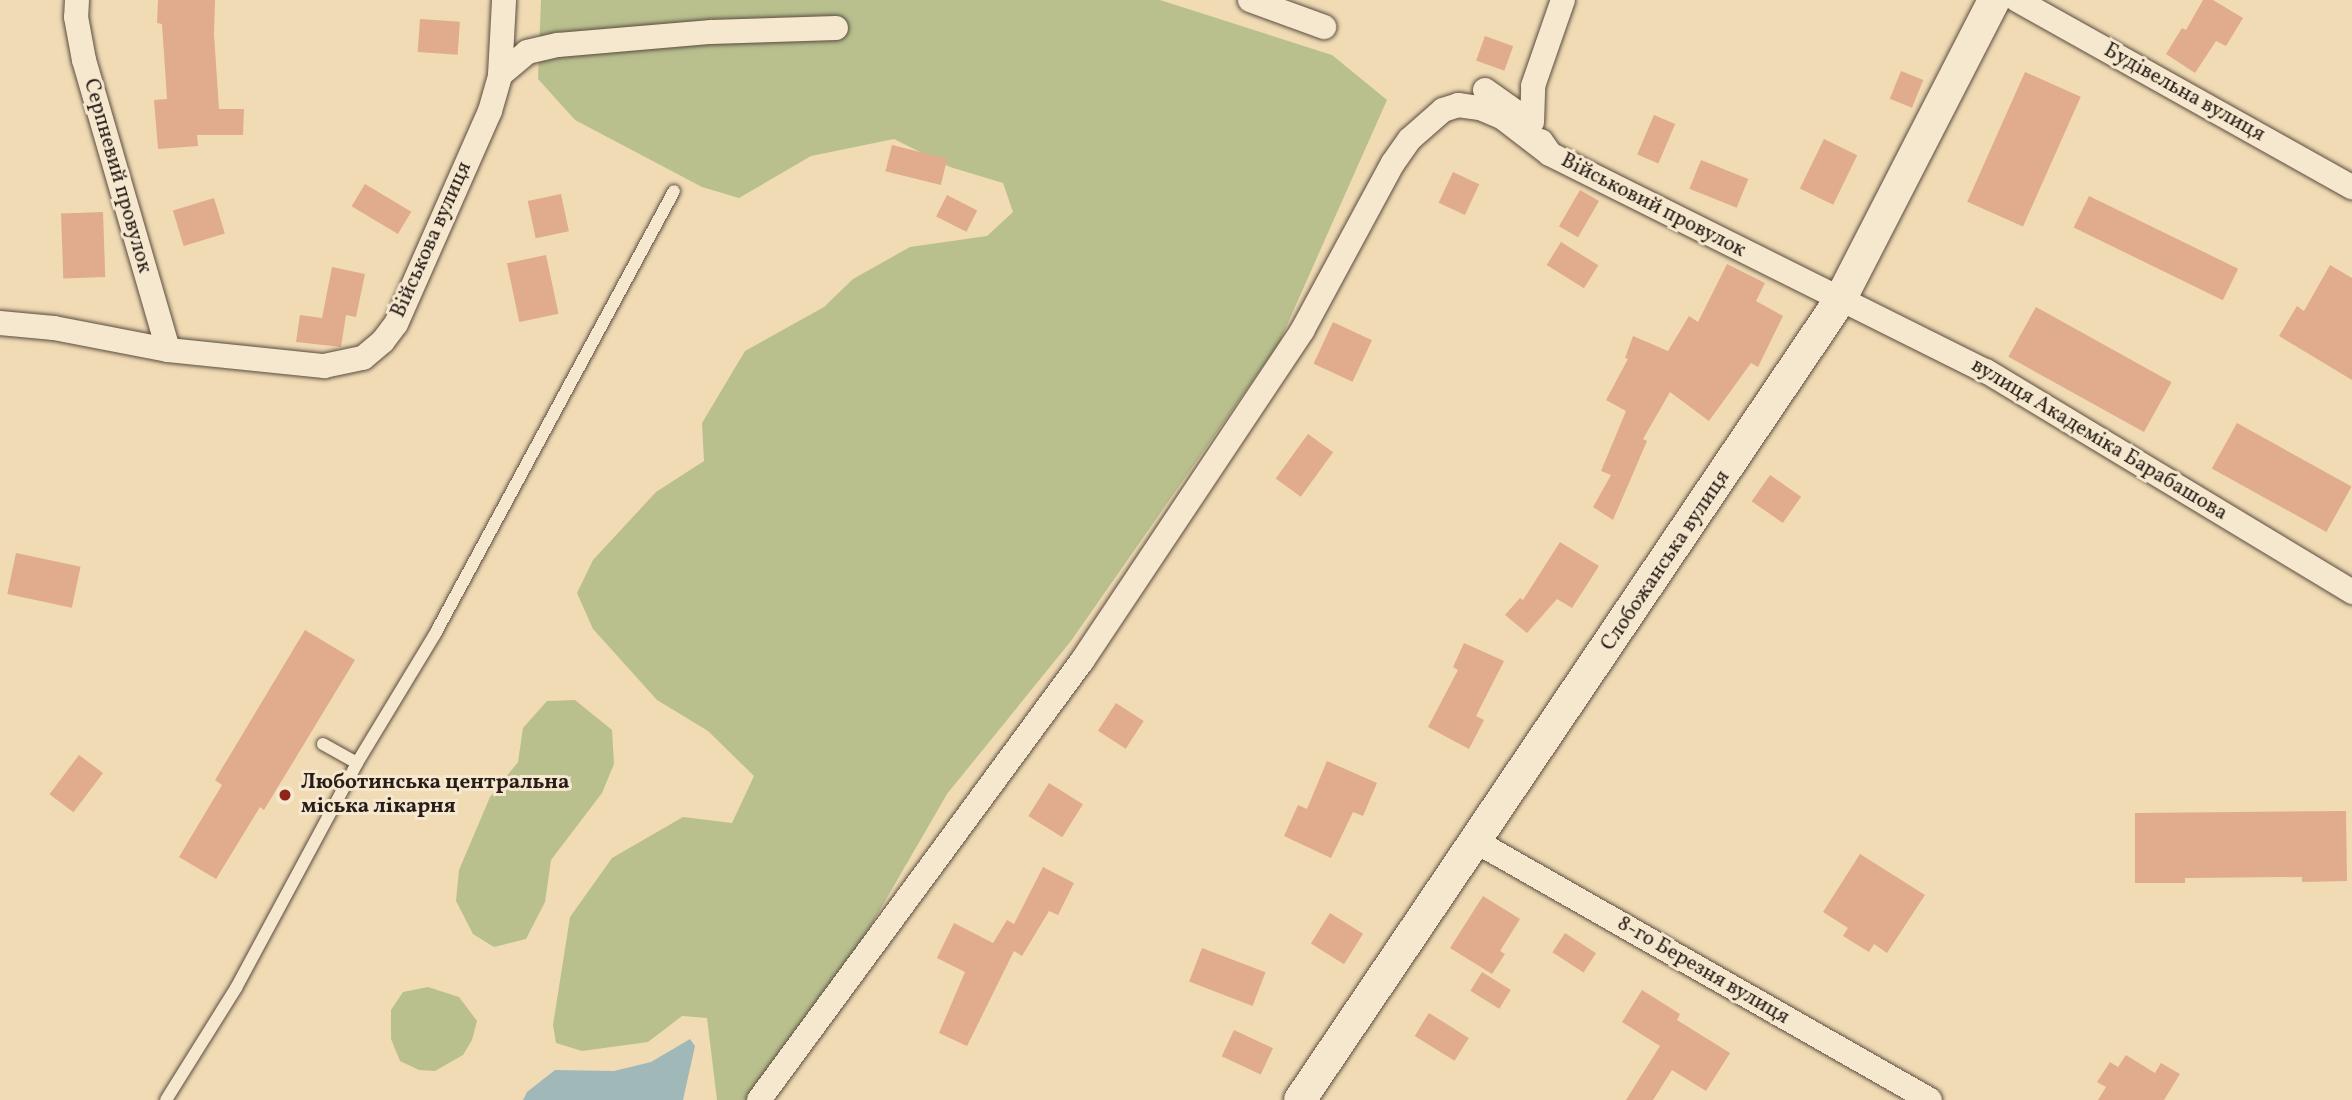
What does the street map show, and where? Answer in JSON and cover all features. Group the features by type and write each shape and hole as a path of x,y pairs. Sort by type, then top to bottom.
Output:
{"street":[{"name":"Серпневий провулок","path":"77,0 76,17 84,60 168,350"},
{"name":"Військова вулиця","path":"0,323 54,327 168,350 324,366 347,364 363,358 396,324 490,111 500,75 504,0"},
{"path":"1250,0 1324,27"},
{"path":"1532,122 1533,86 1563,0"},
{"name":"Слобожанська вулиця","path":"1300,1100 1477,842 1840,300 1994,0"},
{"name":"Будівельна вулиця","path":"2017,0 2351,184"},
{"path":"500,75 527,52 558,45 711,32 836,28"},
{"name":"Військовий провулок","path":"1485,90 1532,122 1550,154 1840,300"},
{"path":"759,1100 1082,661 1302,331 1393,163 1410,139 1443,110 1458,105 1480,108 1503,118 1550,154"},
{"name":"вулиця Академіка Барабашова","path":"1840,300 1986,371 2352,592"},
{"name":"8-го Березня вулиця","path":"1477,842 1930,1100"}],"lane":[{"path":"166,1100 236,988 357,763 435,634 674,191"},
{"path":"323,744 357,763"}],"green space":[{"path":"541,0 1160,0 1332,55 1387,100 1279,343 1071,641 947,794 770,1100 717,1100 707,1018 682,1016 648,1042 582,1051 556,1043 553,1025 570,917 612,858 683,817 732,823 754,776 708,731 657,700 593,629 577,593 593,560 656,492 704,461 702,423 745,351 824,307 853,279 910,247 987,236 1013,212 1003,183 950,167 894,139 811,156 739,198 702,187 575,120 538,79"},
{"path":"575,700 612,730 614,764 602,793 551,860 545,902 526,939 494,947 473,934 456,901 459,870 490,797 518,762 523,728 547,701"},
{"path":"428,987 459,997 477,1021 472,1040 463,1055 435,1071 419,1070 400,1061 391,1039 391,1010 403,992"}],"water":[{"path":"690,1039 695,1046 683,1100 523,1100 527,1092 555,1070 614,1071 651,1062"}],"building":[{"path":"158,0 215,0 214,34 219,109 244,109 243,135 197,135 198,146 158,149 154,100 167,99 162,24 157,23"},
{"path":"2203,0 2213,0 2243,18 2226,46 2216,41 2195,73 2166,54 2182,28 2186,30"},
{"path":"420,19 460,22 458,55 418,52"},
{"path":"1485,36 1513,46 1504,71 1476,60"},
{"path":"1901,71 1923,80 1912,108 1890,99"},
{"path":"2025,72 2081,97 2023,227 1967,202"},
{"path":"1654,115 1675,124 1658,164 1637,155"},
{"path":"1824,139 1857,155 1833,205 1800,188"},
{"path":"892,145 947,159 941,185 885,171"},
{"path":"1701,160 1748,179 1737,208 1689,189"},
{"path":"1453,172 1479,184 1465,215 1439,203"},
{"path":"365,184 411,212 398,234 352,206"},
{"path":"1580,190 1599,201 1578,237 1559,226"},
{"path":"561,194 569,231 536,238 528,201"},
{"path":"947,195 977,210 966,232 936,216"},
{"path":"2089,196 2238,269 2223,300 2074,227"},
{"path":"214,198 225,233 184,246 173,211"},
{"path":"103,212 105,277 63,278 61,213"},
{"path":"1561,242 1598,265 1584,288 1547,265"},
{"path":"546,255 558,314 519,322 507,263"},
{"path":"1727,264 1765,283 1756,301 1783,316 1758,367 1751,363 1709,421 1670,392 1643,439 1647,441 1613,520 1593,507 1611,475 1601,471 1626,411 1606,400 1628,359 1625,358 1633,336 1668,351 1689,316 1698,322"},
{"path":"2330,265 2352,278 2352,380 2279,336 2297,306 2304,311"},
{"path":"332,267 365,274 356,317 346,315 341,347 296,342 300,315 322,318"},
{"path":"2036,307 2172,382 2144,432 2008,357"},
{"path":"1333,322 1372,340 1353,382 1314,364"},
{"path":"2237,423 2352,487 2326,532 2212,468"},
{"path":"1308,434 1333,452 1301,497 1276,478"},
{"path":"1770,475 1801,497 1783,523 1752,501"},
{"path":"1560,542 1599,566 1572,608 1557,599 1527,633 1505,615 1520,598 1523,600"},
{"path":"16,553 81,567 72,608 7,594"},
{"path":"305,630 355,660 264,810 260,807 216,879 179,857 222,785 215,780"},
{"path":"1464,643 1504,661 1476,716 1484,720 1469,749 1428,727 1458,670 1453,667"},
{"path":"1116,703 1144,721 1126,749 1098,731"},
{"path":"79,755 103,773 73,812 50,794"},
{"path":"1327,761 1377,783 1363,816 1353,812 1331,858 1284,836 1298,805 1307,809"},
{"path":"1049,783 1083,804 1062,837 1028,816"},
{"path":"2346,811 2347,881 2302,882 2302,877 2185,878 2185,883 2135,883 2135,813"},
{"path":"1860,854 1925,895 1887,953 1874,944 1869,952 1843,936 1848,928 1823,912"},
{"path":"1043,867 1074,883 1058,915 1049,911 1022,956 1014,951 967,1046 939,1033 965,972 937,958 954,923 993,943 1007,920 1014,924"},
{"path":"1483,896 1520,919 1500,951 1505,954 1492,974 1450,948"},
{"path":"1330,913 1363,934 1344,964 1311,944"},
{"path":"1565,933 1596,953 1584,972 1552,952"},
{"path":"1202,948 1265,972 1253,1006 1189,982"},
{"path":"1482,972 1511,990 1499,1009 1470,991"},
{"path":"1642,990 1680,1014 1677,1020 1730,1053 1706,1091 1672,1070 1653,1100 1626,1100 1660,1046 1622,1022"},
{"path":"1429,1013 1469,1038 1455,1061 1415,1036"},
{"path":"1234,1030 1273,1048 1261,1074 1222,1056"},
{"path":"2126,1055 2155,1073 2161,1063 2180,1074 2164,1100 2098,1100 2106,1087 2097,1082 2110,1062 2118,1067"}],"place":[{"name":"Люботинська центральна міська лікарня","path":"285,795"}]}
